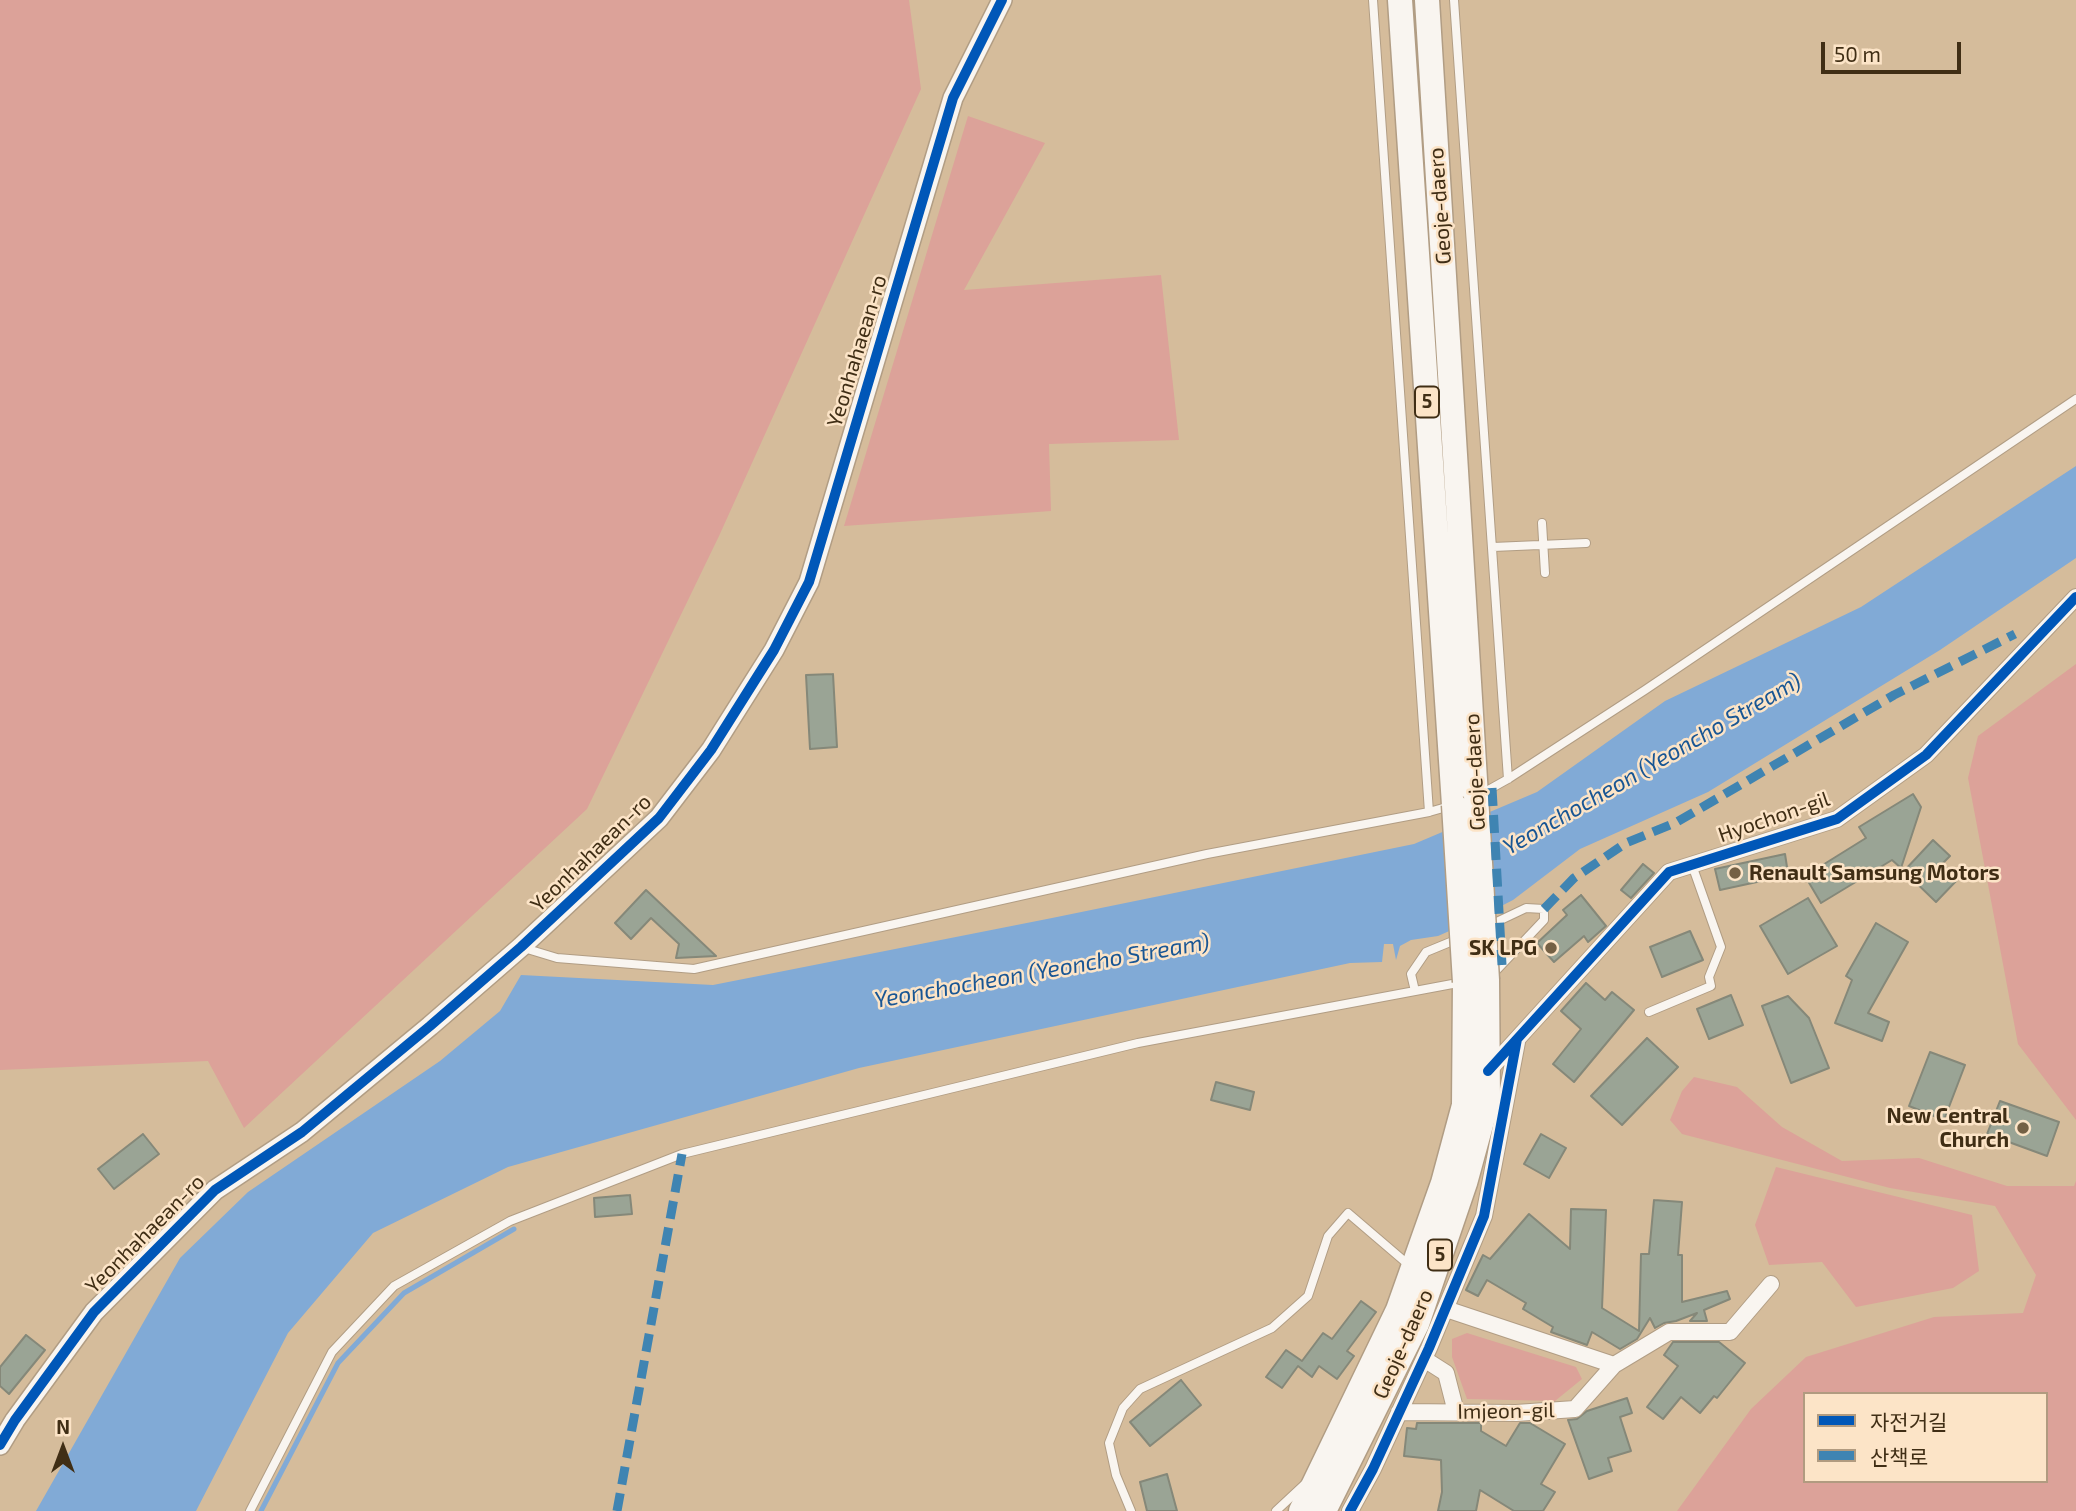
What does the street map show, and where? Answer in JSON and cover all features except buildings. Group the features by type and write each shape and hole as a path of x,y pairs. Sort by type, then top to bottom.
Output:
{"main road":[{"name":"Geoje-daero","path":"1400,0 1465,801"},
{"name":"Geoje-daero","path":"1301,1511 1332,1469 1417,1324 1465,1183 1489,1099 1489,1071 1476,981 1465,801 1427,0"},
{"name":"Geoje-daero","path":"1324,1511 1332,1469 1398,1310 1443,1183 1464,1105 1467,1006 1476,981"}],"street":[{"name":"Yeonhahaean-ro","path":"0,1445 15,1420 94,1312 215,1189 302,1132 521,947 659,818 710,750 774,650 809,582 953,98 1002,0"},
{"name":"Hyochon-gil","path":"1489,1071 1669,872 1837,819 1926,755 2076,597"},
{"path":"1349,1511 1373,1469 1424,1359 1484,1216 1517,1039"},
{"name":"Imjeon-gil","path":"1399,1412 1516,1413 1575,1409 1614,1365 1669,1332 1731,1332 1771,1284"},
{"path":"1446,1309 1614,1365"},
{"path":"1424,1359 1446,1373 1455,1412"},
{"path":"1332,1469 1339,1511"}],"lane":[{"path":"1373,0 1429,812"},
{"path":"1454,0 1508,779"},
{"path":"521,947 558,958 694,969 1207,854 1429,812 1465,801 1508,779 1645,690 2076,399"},
{"path":"1542,523 1545,573"},
{"path":"1493,547 1586,543"},
{"path":"1649,1012 1711,986 1709,977 1721,947 1692,865"},
{"path":"250,1511 332,1352 394,1286 510,1222 682,1154 1138,1042 1476,981 1544,920 1544,909 1526,908 1426,952 1411,974 1415,991"},
{"path":"1131,1511 1116,1475 1109,1443 1123,1408 1140,1389 1272,1328 1308,1296 1328,1236 1348,1213 1413,1268"},
{"path":"1276,1511 1332,1469"}],"shaded area":[{"path":"0,0 909,0 921,89 719,536 587,809 244,1128 208,1061 0,1070"},
{"path":"968,116 1045,143 964,290 1161,275 1179,440 1049,444 1051,511 844,526"},
{"path":"2076,664 2076,1120 2018,1044 1968,778 1978,736"},
{"path":"1694,1077 1737,1087 1782,1127 1842,1161 1919,1158 2007,1186 2074,1186 2076,1181 2076,1511 1677,1511 1751,1409 1806,1357 1934,1317 2023,1313 2036,1275 1995,1206 1890,1188 1682,1134 1670,1120 1682,1091"},
{"path":"1776,1167 1972,1215 1979,1271 1953,1288 1856,1307 1822,1262 1769,1265 1755,1225"},
{"path":"1467,1333 1576,1367 1582,1379 1555,1401 1467,1399 1452,1357 1452,1339"}],"water":[{"name":"Yeonchocheon (Yeoncho Stream)","path":"2076,466 2076,558 1940,650 1708,792 1580,849 1513,900 1472,921 1438,936 1411,940 1400,946 1396,960 1393,944 1384,944 1382,962 1350,963 859,1068 508,1167 373,1233 288,1333 196,1511 36,1511 180,1258 248,1192 440,1061 500,1011 521,975 713,985 1414,844 1537,792 1665,701 1861,607"}],"waterway":[{"path":"261,1511 338,1363 404,1293 514,1229"}],"marked path":[{"path":"1544,909 1574,878 1626,843 1677,822 1894,695 2015,634"},
{"path":"1492,788 1502,965"},
{"path":"617,1511 682,1154"}],"cycle path":[{"path":"0,1445 15,1420 94,1312 215,1190 302,1132 521,947 659,818 711,750 774,650 809,582 953,98 1002,0"},
{"path":"1488,1071 1669,872 1837,819 1926,755 2076,597"},
{"path":"1350,1511 1373,1469 1429,1348 1484,1216 1517,1039"}],"place":[{"name":"Renault Samsung Motors","path":"1735,873"},
{"name":"SK LPG","path":"1551,948"},
{"name":"New Central Church","path":"2023,1128"}]}
